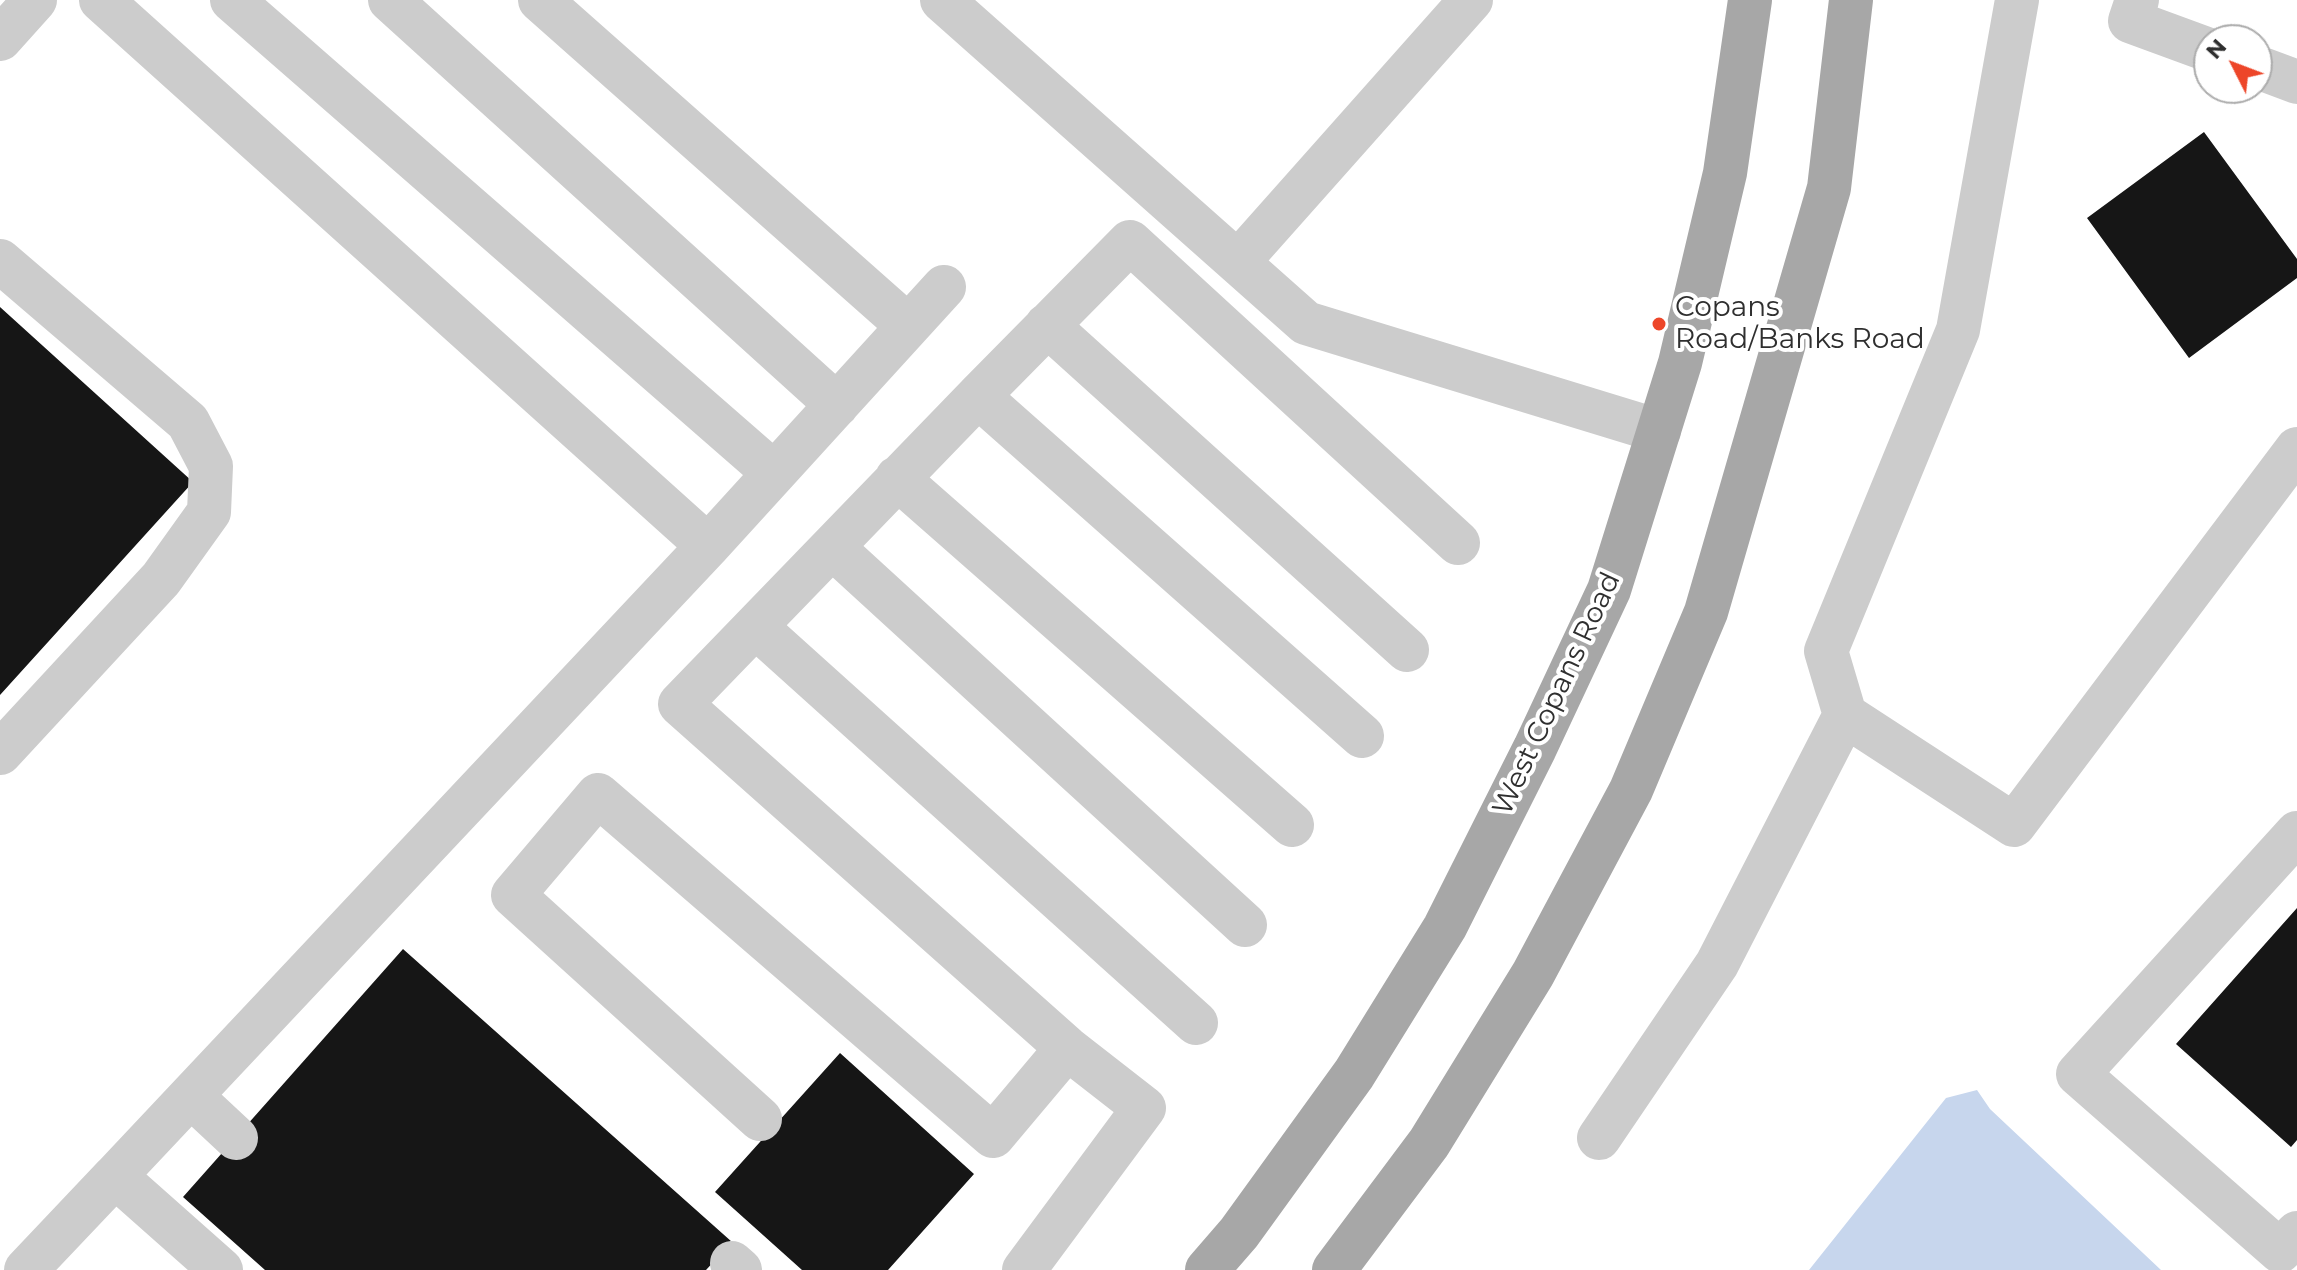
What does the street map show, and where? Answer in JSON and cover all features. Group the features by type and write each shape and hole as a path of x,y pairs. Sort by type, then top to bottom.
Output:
{"main road":[{"name":"West Copans Road","path":"1207,1270 1239,1233 1354,1074 1445,927 1535,748 1609,590 1680,363 1725,173 1750,0"},
{"path":"1334,1270 1429,1143 1533,974 1631,790 1700,625 1829,188 1851,0"}],"street":[{"path":"0,39 35,0"},
{"path":"101,0 708,546"},
{"path":"232,0 774,473"},
{"path":"390,0 837,405"},
{"path":"540,0 908,326"},
{"path":"942,0 1306,323 1659,431"},
{"path":"1238,262 1471,0"},
{"path":"2017,0 1958,330 1826,651 1845,715 2014,825 2297,449"},
{"path":"2137,0 2130,21 2193,44"},
{"path":"2273,73 2297,82"},
{"path":"1024,1270 1144,1108 1067,1048 680,704 1130,242 1458,543"},
{"path":"0,261 188,422 211,466 209,512 161,579 0,753"},
{"path":"26,1270 708,546 944,287"},
{"path":"1047,325 1407,650"},
{"path":"978,396 1362,736"},
{"path":"897,478 1292,825"},
{"path":"832,547 1245,925"},
{"path":"756,627 1196,1023"},
{"path":"1599,1138 1717,964 1845,715"},
{"path":"760,1119 513,895 598,795 993,1136 1067,1048"},
{"path":"2281,1251 2078,1074 2297,833"},
{"path":"191,1096 236,1138"},
{"path":"115,1176 221,1270"}],"water":[{"path":"1977,1090 1990,1109 2161,1270 1809,1270 1946,1098"}],"building":[{"path":"2204,132 2297,259 2297,278 2189,358 2087,218"},
{"path":"0,307 193,482 0,695"},
{"path":"2297,908 2297,1140 2291,1147 2176,1044"},
{"path":"403,949 732,1242 706,1270 265,1270 183,1197"},
{"path":"840,1053 974,1174 888,1270 802,1270 715,1192"}],"place":[{"name":"Copans Road/Banks Road","path":"1659,324"}]}
